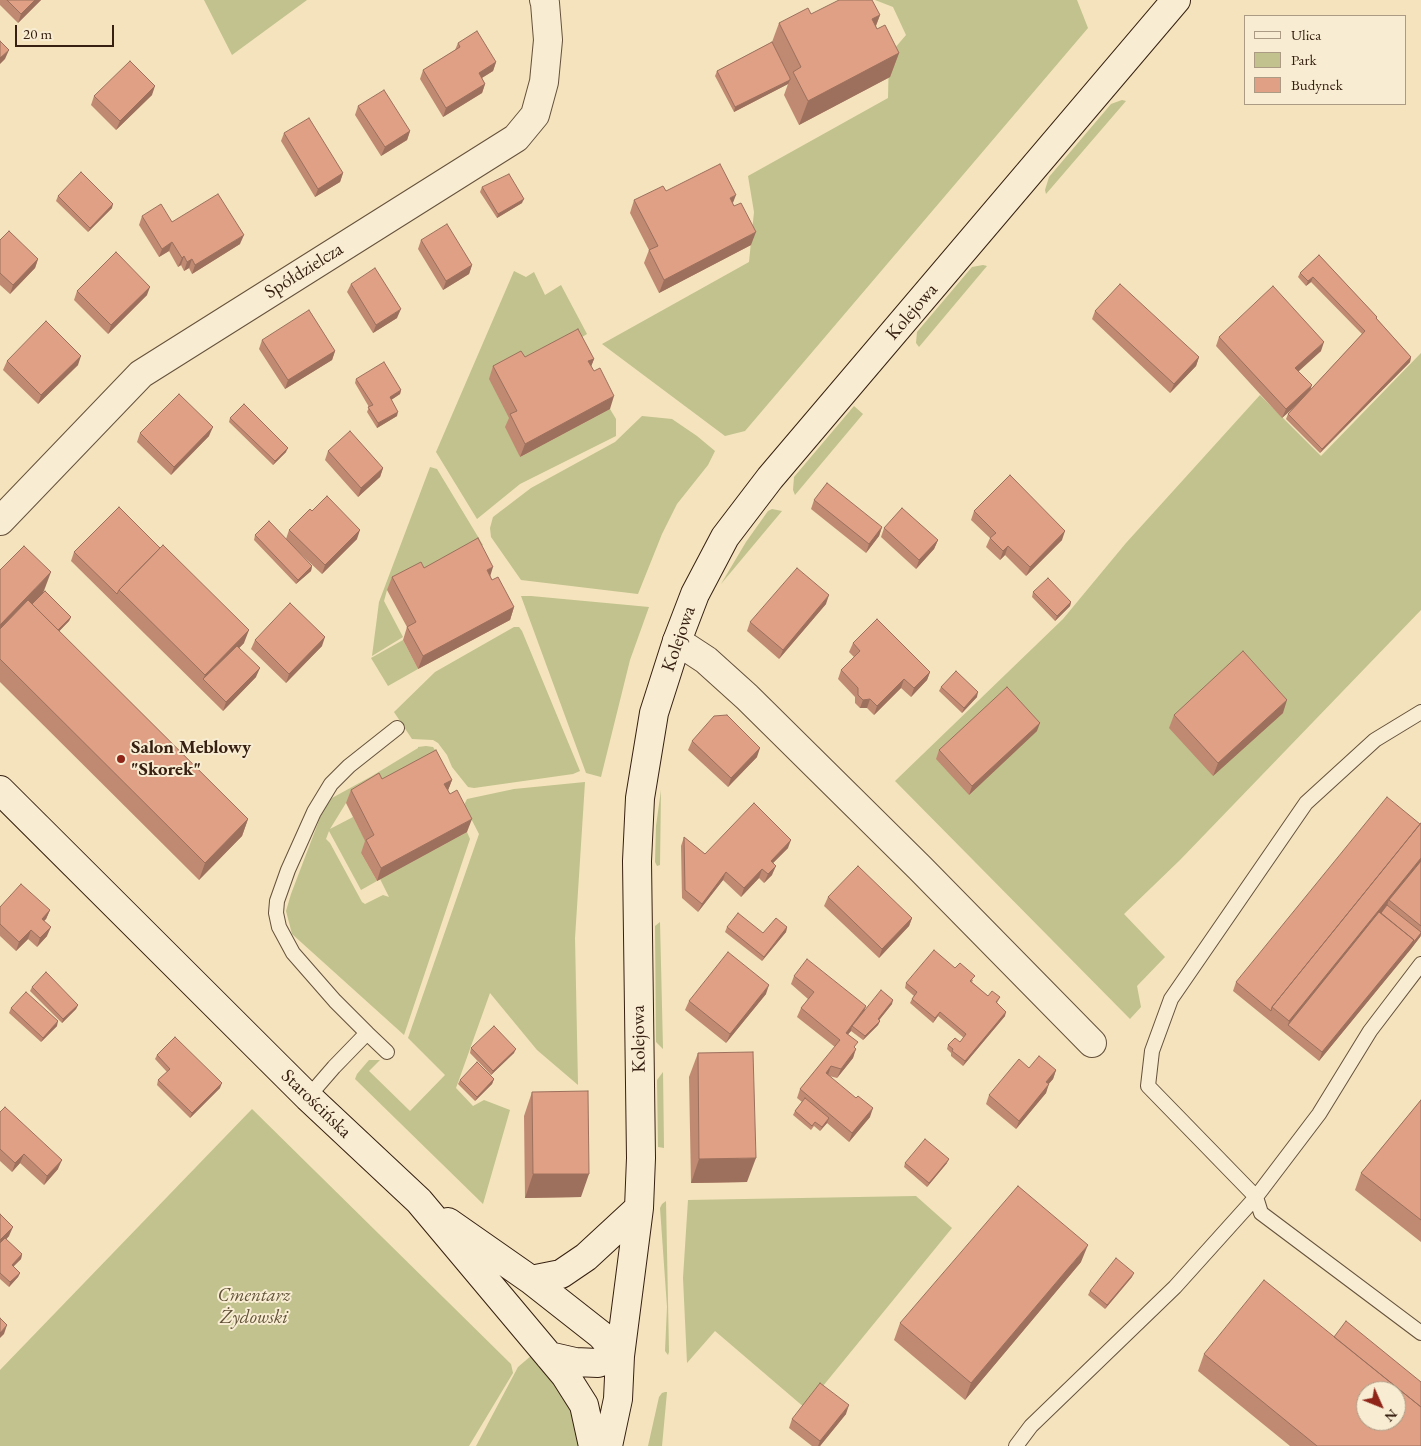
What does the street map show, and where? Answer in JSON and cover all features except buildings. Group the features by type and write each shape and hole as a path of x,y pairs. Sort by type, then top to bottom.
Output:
{"street":[{"name":"Spółdzielcza","path":"0,520 141,374 516,138 535,116 544,82 548,40 544,0"},
{"name":"Kolejowa","path":"608,1446 618,1399 620,1356 639,1208 641,1158 637,861 640,798 654,713 677,641 695,594 725,537 770,478 1176,0"},
{"path":"677,641 706,660 747,697 920,868 1092,1043"},
{"name":"Starościńska","path":"4,803 418,1201 565,1375 584,1405 594,1446"},
{"path":"418,1201 531,1280 601,1335 620,1356 598,1363 575,1362 549,1356"},
{"path":"531,1280 561,1274 586,1258 639,1208"}],"lane":[{"path":"1421,712 1374,740 1306,803 1170,999 1152,1050 1148,1086 1256,1197 1261,1213 1421,1333"},
{"path":"387,1052 334,1001 293,953 280,928 276,913 277,901 288,870 314,812 331,784 349,766 397,728"},
{"path":"1016,1446 1031,1426 1175,1287 1256,1197 1319,1114 1370,1031 1421,964"},
{"path":"308,1097 367,1033"}],"green space":[{"path":"204,0 307,0 232,55"},
{"path":"875,0 1077,0 1088,28 745,431 725,436 602,344 749,262 754,212 748,176 888,98 889,55 906,35 893,7"},
{"path":"1122,100 1126,101 1046,194 1045,190 1049,177 1111,104"},
{"path":"987,266 919,347 916,343 917,332 972,267"},
{"path":"514,271 526,277 534,272 545,295 561,285 587,334 574,342 512,424 520,457 610,409 616,419 616,436 520,484 477,519 436,452"},
{"path":"1421,353 1421,610 1180,860 1124,914 1165,957 1137,986 1141,1007 1130,1019 895,781 1063,619 1126,543 1260,395 1321,456"},
{"path":"854,406 863,414 795,495 793,490 794,477"},
{"path":"642,416 672,419 715,451 708,465 677,504 662,534 638,594 521,580 491,537 490,528 493,517 531,488 615,442"},
{"path":"430,467 437,469 483,545 419,581 387,590 384,601 403,637 372,656 379,602"},
{"path":"772,509 782,511 721,584 746,542 768,511"},
{"path":"521,596 649,607 630,660 601,777 586,773"},
{"path":"514,627 519,627 522,631 580,771 573,774 474,788 468,787 452,767 447,755 438,743 433,740 412,739 394,712 435,672"},
{"path":"403,640 418,669 388,686 371,658"},
{"path":"418,747 433,747 435,750 450,786 445,789 346,803 330,829 353,817 369,848 361,853 377,881 361,890 329,831 326,839 362,902 365,904 383,895 389,897 380,879 467,832 470,839 404,1035 292,934 286,911 323,810 332,798"},
{"path":"585,782 575,938 578,1085 537,1050 490,993 456,1088 473,1106 484,1100 510,1110 483,1204 355,1079 369,1060 380,1060 369,1071 410,1111 445,1075 408,1038 479,834 464,805 467,799 514,789"},
{"path":"661,790 660,865 657,866 655,862 656,826"},
{"path":"660,922 663,1049 656,1042 655,926"},
{"path":"663,1072 664,1148 658,1147 657,1080"},
{"name":"Cmentarz Żydowski","path":"252,1109 511,1364 513,1373 469,1446 0,1446 0,1370"},
{"path":"916,1196 952,1228 805,1408 715,1331 687,1363 683,1278 688,1200"},
{"path":"666,1201 668,1355 665,1351 667,1307 660,1208"},
{"path":"532,1355 573,1400 580,1446 476,1446 518,1367"},
{"path":"667,1392 662,1446 648,1446 659,1397"}],"place":[{"name":"Salon Meblowy \"Skorek\"","path":"121,759"}]}
